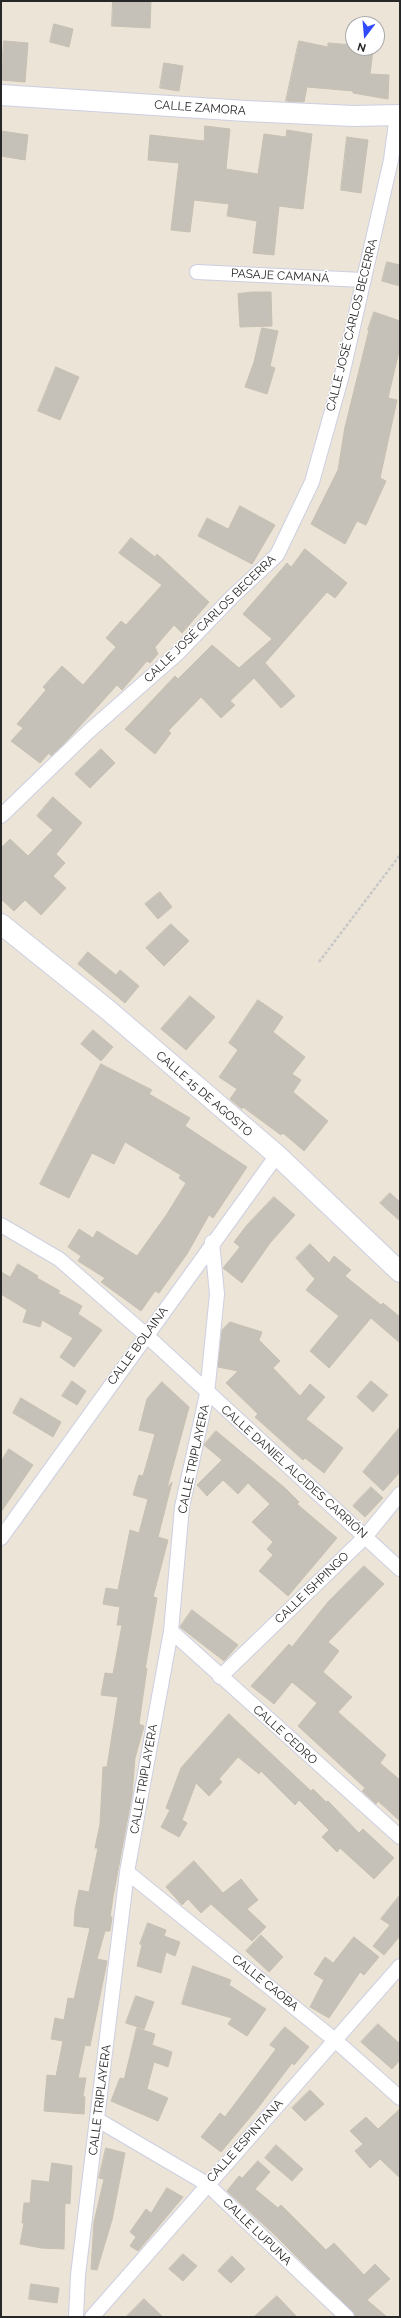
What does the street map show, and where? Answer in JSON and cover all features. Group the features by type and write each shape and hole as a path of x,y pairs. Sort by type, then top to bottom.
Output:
{"street":[{"name":"CALLE ZAMORA","path":"1,95 254,112 353,116 398,115"},
{"name":"CALLE JOSÉ CARLOS BECERRA","path":"1,816 88,732 178,653 232,596 277,555 312,482 342,375 391,160 398,115"},
{"name":"PASAJE CAMANÁ","path":"197,272 363,280"},
{"name":"CALLE 15 DE AGOSTO","path":"1,924 108,1010 276,1156 400,1272"},
{"name":"CALLE BOLAINA","path":"1,1538 212,1242 276,1156"},
{"name":"CALLE DANIEL ALCIDES CARRIÓN","path":"1,1225 59,1259 146,1335 207,1394 400,1569"},
{"name":"CALLE TRIPLAYERA","path":"76,2317 78,2275 128,1872 171,1631 182,1507 207,1394 217,1294 212,1242"},
{"name":"CALLE ISHPINGO","path":"220,1677 365,1537 400,1494"},
{"name":"CALLE CEDRO","path":"171,1631 220,1677 400,1838"},
{"name":"CALLE CAOBA","path":"128,1872 336,2041 400,2098"},
{"name":"CALLE ESPINTANA","path":"92,2317 207,2184 336,2041 400,1966"},
{"name":"CALLE LUPUNA","path":"98,2120 207,2184 347,2317"}],"path":[{"path":"319,962 400,854"}],"building":[{"path":"113,1 151,1 150,28 112,26"},
{"path":"54,24 73,29 69,47 50,42"},
{"path":"4,41 28,43 25,82 1,80"},
{"path":"299,41 328,47 328,43 345,44 345,56 372,56 370,74 389,75 388,99 353,93 353,91 307,87 304,102 286,101"},
{"path":"164,63 183,66 179,91 160,88"},
{"path":"205,126 230,129 226,169 258,174 264,134 286,137 287,130 312,134 303,209 279,206 274,255 253,253 257,221 227,216 229,204 194,200 190,232 171,230 179,163 148,160 150,135 204,141"},
{"path":"1,131 28,135 25,160 1,156"},
{"path":"347,137 368,140 361,193 341,190"},
{"path":"387,262 400,265 400,286 382,281"},
{"path":"271,292 272,326 240,327 238,294"},
{"path":"374,312 400,321 400,347 388,398 397,400 380,478 386,481 366,525 357,521 345,544 311,524 338,470 345,427 368,330"},
{"path":"262,328 278,331 270,366 275,368 267,394 245,387 254,362"},
{"path":"56,367 79,377 60,420 38,411"},
{"path":"240,506 275,525 252,564 198,536 207,518 228,529"},
{"path":"131,538 155,557 157,554 209,602 182,633 174,625 155,647 158,654 150,663 147,661 122,690 117,685 62,746 51,756 49,753 40,763 11,741 23,728 17,724 46,690 43,687 62,666 83,685 116,647 106,638 121,621 126,625 162,585 119,553"},
{"path":"305,549 347,583 335,598 327,592 265,663 295,696 281,708 254,678 230,701 235,705 221,718 201,697 168,731 171,733 155,754 125,729 175,676 178,679 212,645 239,668 272,639 243,614 287,563 291,567"},
{"path":"101,749 115,763 90,788 75,774"},
{"path":"53,797 82,823 56,854 65,863 53,876 66,888 41,915 25,900 14,911 1,899 1,848 10,839 28,856 53,830 37,816"},
{"path":"160,892 172,907 158,919 145,904"},
{"path":"171,924 189,941 164,966 146,948"},
{"path":"88,952 116,975 120,970 139,986 125,1003 78,964"},
{"path":"190,996 215,1017 186,1050 161,1029"},
{"path":"258,1000 283,1017 273,1032 305,1057 292,1074 301,1080 293,1092 328,1121 304,1151 283,1133 281,1135 243,1107 242,1109 230,1099 237,1089 219,1077 238,1050 229,1043"},
{"path":"93,1030 113,1047 101,1061 81,1044"},
{"path":"101,1064 152,1090 149,1094 190,1118 185,1126 247,1167 213,1218 209,1215 187,1254 159,1293 155,1291 141,1311 101,1282 105,1278 78,1261 81,1256 68,1247 79,1229 93,1238 97,1231 137,1256 167,1214 186,1183 179,1178 181,1175 125,1142 114,1164 92,1153 69,1198 40,1184"},
{"path":"390,1193 400,1202 400,1221 380,1203"},
{"path":"274,1197 295,1215 270,1243 242,1283 223,1268 240,1247 234,1242 247,1225"},
{"path":"310,1244 329,1263 334,1256 351,1270 345,1276 381,1305 383,1303 400,1317 400,1343 371,1318 329,1368 310,1351 339,1316 306,1290 315,1279 296,1258"},
{"path":"18,1264 38,1276 37,1278 60,1291 58,1293 82,1306 78,1314 102,1330 74,1367 60,1357 73,1338 42,1320 40,1327 23,1322 27,1310 1,1294 1,1272 10,1277"},
{"path":"230,1322 262,1332 259,1340 280,1361 273,1368 300,1396 310,1384 325,1397 306,1419 343,1448 324,1473 305,1458 303,1460 255,1417 258,1414 226,1383 238,1371 218,1367 222,1330"},
{"path":"72,1381 86,1391 77,1405 62,1396"},
{"path":"371,1381 388,1395 373,1412 357,1397"},
{"path":"162,1382 189,1407 167,1488 172,1482 158,1537 168,1540 153,1597 157,1598 145,1670 147,1668 139,1724 144,1726 135,1758 132,1795 113,1897 110,1917 112,1917 110,1931 105,1931 97,1959 107,1961 90,2046 85,2045 78,2078 86,2078 83,2096 85,2097 84,2114 44,2111 47,2075 56,2076 63,2041 51,2039 55,2018 64,2020 68,1998 74,1999 90,1928 74,1926 75,1910 79,1890 89,1892 98,1848 95,1848 100,1824 103,1767 107,1767 118,1697 101,1695 105,1673 113,1674 122,1625 117,1625 120,1607 103,1604 106,1588 118,1590 130,1530 139,1533 148,1499 133,1495 139,1475 143,1476 155,1434 139,1430 147,1399"},
{"path":"21,1398 61,1422 53,1437 13,1413"},
{"path":"400,1427 400,1472 383,1491 363,1472"},
{"path":"216,1431 285,1488 299,1502 297,1504 337,1538 288,1596 259,1571 273,1555 267,1549 273,1542 252,1522 270,1504 248,1483 238,1494 223,1480 207,1496 197,1485 222,1460 204,1445"},
{"path":"9,1449 33,1465 1,1512 1,1462"},
{"path":"371,1487 383,1498 365,1517 353,1506"},
{"path":"364,1566 384,1584 328,1642 339,1651 323,1672 352,1697 338,1712 386,1755 380,1763 400,1780 400,1821 378,1801 376,1804 362,1791 365,1788 298,1726 317,1703 292,1682 274,1704 251,1686 289,1644 292,1647 328,1602"},
{"path":"192,1610 238,1645 224,1661 180,1627"},
{"path":"229,1714 311,1791 313,1789 326,1802 328,1801 359,1833 363,1829 394,1858 374,1879 340,1848 337,1852 322,1837 329,1830 299,1800 295,1805 261,1771 259,1774 238,1757 219,1779 222,1782 209,1796 196,1783 182,1820 187,1823 179,1837 161,1827 170,1810 166,1808 181,1768"},
{"path":"194,1861 223,1893 241,1879 258,1900 247,1909 266,1927 252,1941 211,1904 201,1913 188,1899 182,1905 166,1887"},
{"path":"400,1895 400,1936 384,1955 373,1946 390,1925 381,1919"},
{"path":"148,1923 166,1930 164,1936 180,1942 175,1956 166,1952 161,1973 137,1966 142,1945 140,1944"},
{"path":"261,1935 283,1957 269,1972 246,1951"},
{"path":"354,1937 379,1957 364,1975 360,1972 329,2018 310,2007 324,1980 314,1974 325,1957 333,1963"},
{"path":"193,1966 231,1980 229,1985 266,2009 247,2036 228,2024 232,2018 182,2004"},
{"path":"136,1996 154,2002 144,2029 126,2023"},
{"path":"378,2024 400,2044 400,2060 392,2069 361,2042"},
{"path":"285,2027 309,2047 294,2065 292,2063 257,2109 221,2152 201,2137 220,2113 225,2117 276,2049 270,2045"},
{"path":"137,2028 155,2034 152,2045 172,2052 168,2067 154,2062 147,2089 168,2098 158,2121 111,2101 120,2078 124,2079"},
{"path":"310,2090 324,2104 305,2121 292,2108"},
{"path":"400,2109 400,2178 380,2159 370,2168 355,2151 363,2144 350,2131 366,2117 378,2129"},
{"path":"276,2145 303,2169 292,2181 265,2158"},
{"path":"106,2148 125,2153 112,2220 97,2270 91,2269 94,2222 104,2179 99,2178"},
{"path":"258,2161 270,2172 255,2189 278,2208 281,2205 326,2250 334,2243 364,2275 375,2264 390,2279 367,2300 387,2317 357,2317 276,2236 227,2191 239,2176 242,2178"},
{"path":"52,2163 72,2166 70,2204 65,2203 64,2249 41,2248 20,2244 24,2223 22,2223 24,2203 30,2203 32,2180 49,2182"},
{"path":"167,2188 183,2197 138,2251 130,2246 136,2237 130,2232 146,2209 151,2213"},
{"path":"183,2254 197,2266 183,2281 169,2269"},
{"path":"232,2256 245,2269 231,2283 218,2271"},
{"path":"31,2284 59,2288 57,2303 29,2299"},
{"path":"277,2296 297,2317 254,2317"},
{"path":"144,2299 163,2317 126,2317"}]}
